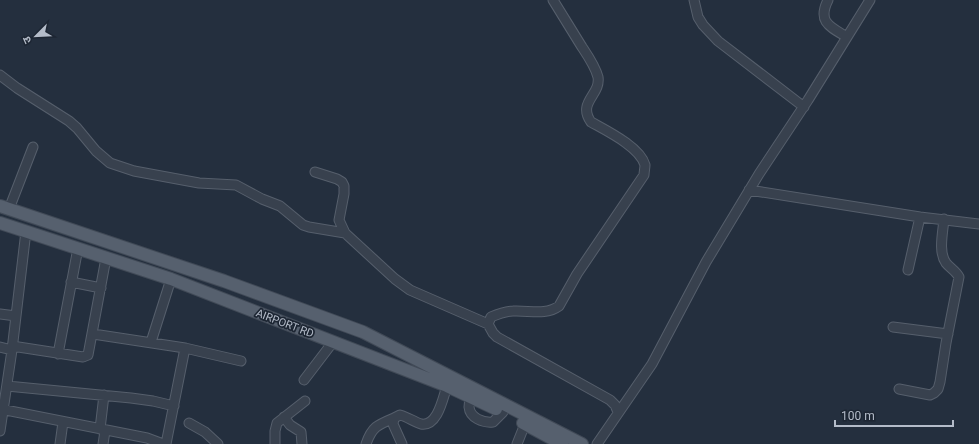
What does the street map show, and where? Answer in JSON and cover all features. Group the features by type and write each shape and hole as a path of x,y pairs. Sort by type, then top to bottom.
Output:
{"main road":[{"path":"5,207 224,281 363,332 582,444"},
{"name":"AIRPORT RD","path":"0,223 171,278 447,386 503,412 562,444"}],"street":[{"path":"488,324 491,317 511,311 545,312 559,306 578,274 644,175 645,167 641,157 634,149 591,122 588,117 586,111 587,105 597,88 597,76 591,61 553,0"},
{"path":"694,0 698,17 702,25 718,41 804,107"},
{"path":"828,0 824,8 824,19 831,27 847,38"},
{"path":"597,444 652,364 706,262 870,0"},
{"path":"0,75 16,88 69,121 77,128 96,151 110,163 134,171 199,183 236,185 262,199 280,206 303,225 345,233"},
{"path":"5,207 33,147"},
{"path":"315,172 338,179 342,182 344,186 339,220 345,233 395,279 410,290 488,324 497,337 610,400 615,405 618,412"},
{"path":"750,190 920,217 979,224"},
{"path":"908,270 920,217"},
{"path":"899,388 923,394 934,393 938,389 940,382 959,277 956,272 946,263 942,253 944,219"},
{"path":"0,431 1,410 7,386 26,231"},
{"path":"58,354 78,248"},
{"path":"0,347 87,357 93,334 106,258"},
{"path":"151,342 171,278"},
{"path":"71,282 101,288"},
{"path":"0,314 16,316"},
{"path":"893,327 948,334"},
{"path":"93,334 185,348 241,362"},
{"path":"304,380 333,342"},
{"path":"166,444 185,348"},
{"path":"7,386 104,395 152,401 174,406"},
{"path":"366,444 374,428 400,415 421,424 429,423 436,417 447,386"},
{"path":"103,444 104,395"},
{"path":"470,397 469,408 472,415 478,419 493,422 503,412"},
{"path":"275,444 276,425 305,401"},
{"path":"1,410 147,438 163,444"},
{"path":"284,417 290,425 301,432 302,444"},
{"path":"394,418 393,424 402,444"},
{"path":"60,444 63,422"},
{"path":"189,423 205,432 218,444"},
{"path":"517,444 525,424"}]}
